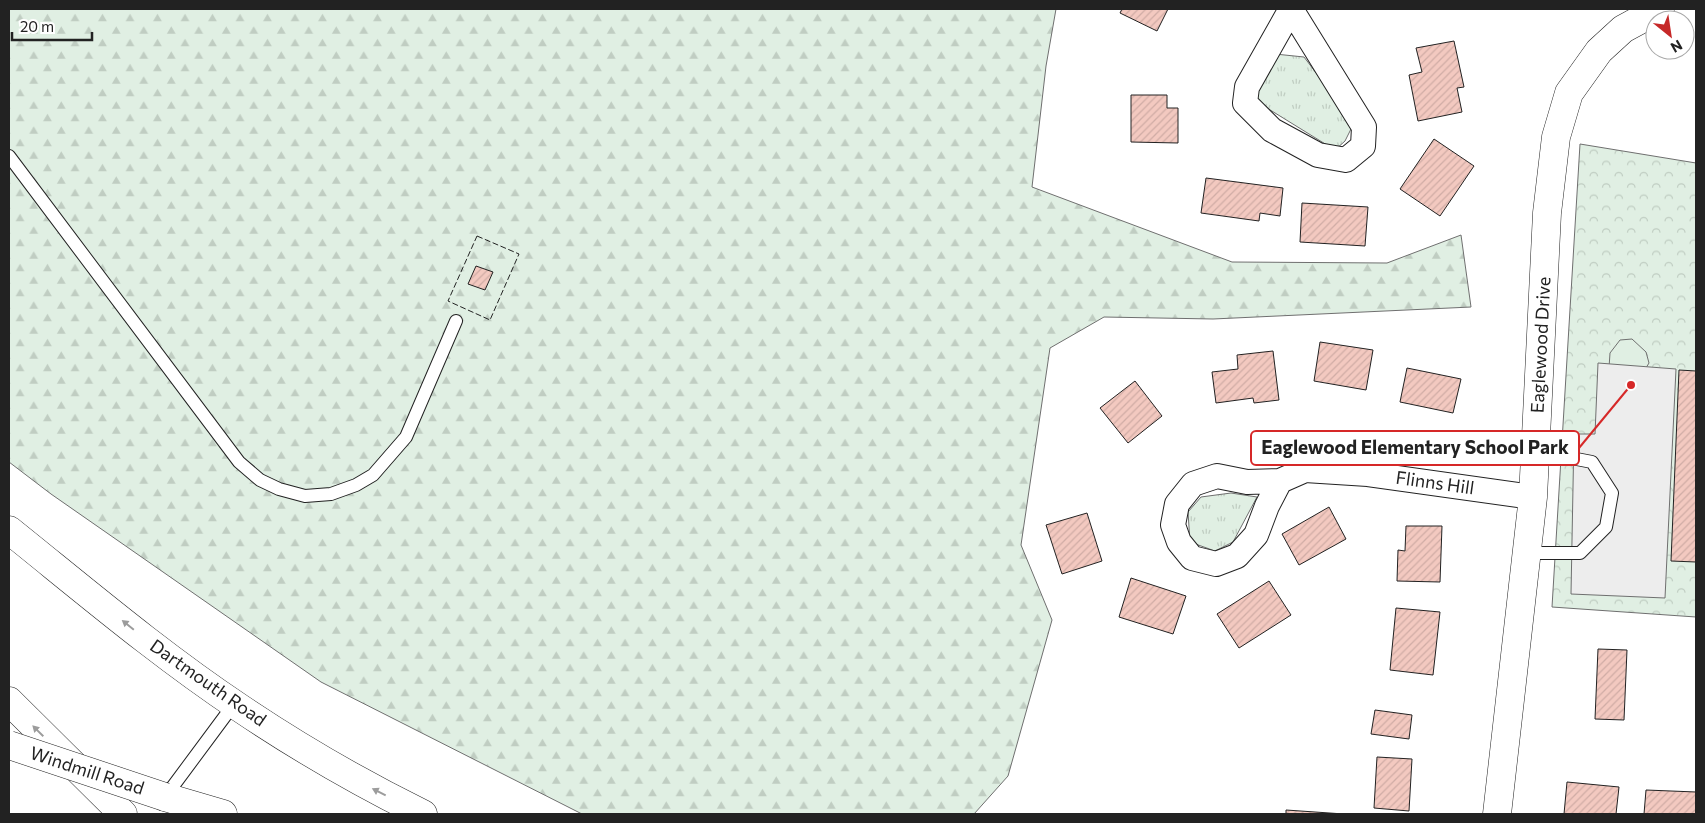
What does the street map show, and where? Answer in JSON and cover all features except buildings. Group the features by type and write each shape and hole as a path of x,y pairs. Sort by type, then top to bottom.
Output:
{"main road":[{"name":"Eaglewood Drive","path":"1498,814 1533,497 1547,213 1556,137 1570,93 1599,50 1623,29 1660,9"},
{"name":"Dartmouth Road","path":"9,530 154,646 234,704 370,788 423,814"},
{"path":"9,702 123,814"},
{"name":"Windmill Road","path":"9,745 165,796"},
{"path":"165,796 223,814"}],"street":[{"path":"1291,9 1364,127 1363,146 1346,160 1318,155 1272,130 1245,103 1247,87 1291,9"},
{"name":"Flinns Hill","path":"1280,481 1267,506 1256,535 1237,556 1216,564 1192,558 1179,542 1173,525 1177,504 1193,484 1218,476 1247,482 1280,481 1305,470 1368,474 1533,497"}],"lane":[{"path":"9,156 239,462 260,480 280,489 305,496 331,494 356,485 373,475 406,437 456,321"},
{"path":"1528,553 1580,553 1606,527 1612,493 1592,462 1535,451"},
{"path":"165,796 234,704"}],"green space":[{"path":"9,9 1056,9 1046,66 1032,187 1232,262 1387,263 1461,235 1471,307 1213,319 1104,317 1050,348 1021,545 1052,620 1008,776 974,814 582,814 321,682 51,494 9,462"},
{"path":"1275,54 1304,57 1345,111 1352,127 1345,141 1335,150 1254,100"},
{"path":"1580,144 1696,163 1696,617 1552,607"},
{"path":"1632,339 1646,352 1649,363 1639,379 1609,368 1610,353 1620,340"},
{"path":"1231,493 1257,497 1233,542 1215,551 1190,542 1188,512 1201,497"}],"shaded area":[{"path":"1598,363 1676,369 1665,598 1571,594 1574,434 1595,434"}],"fence":[{"path":"477,236 519,254 490,320 448,301 477,236"}],"place":[{"name":"Eaglewood Elementary School Park","path":"1631,385"}]}
